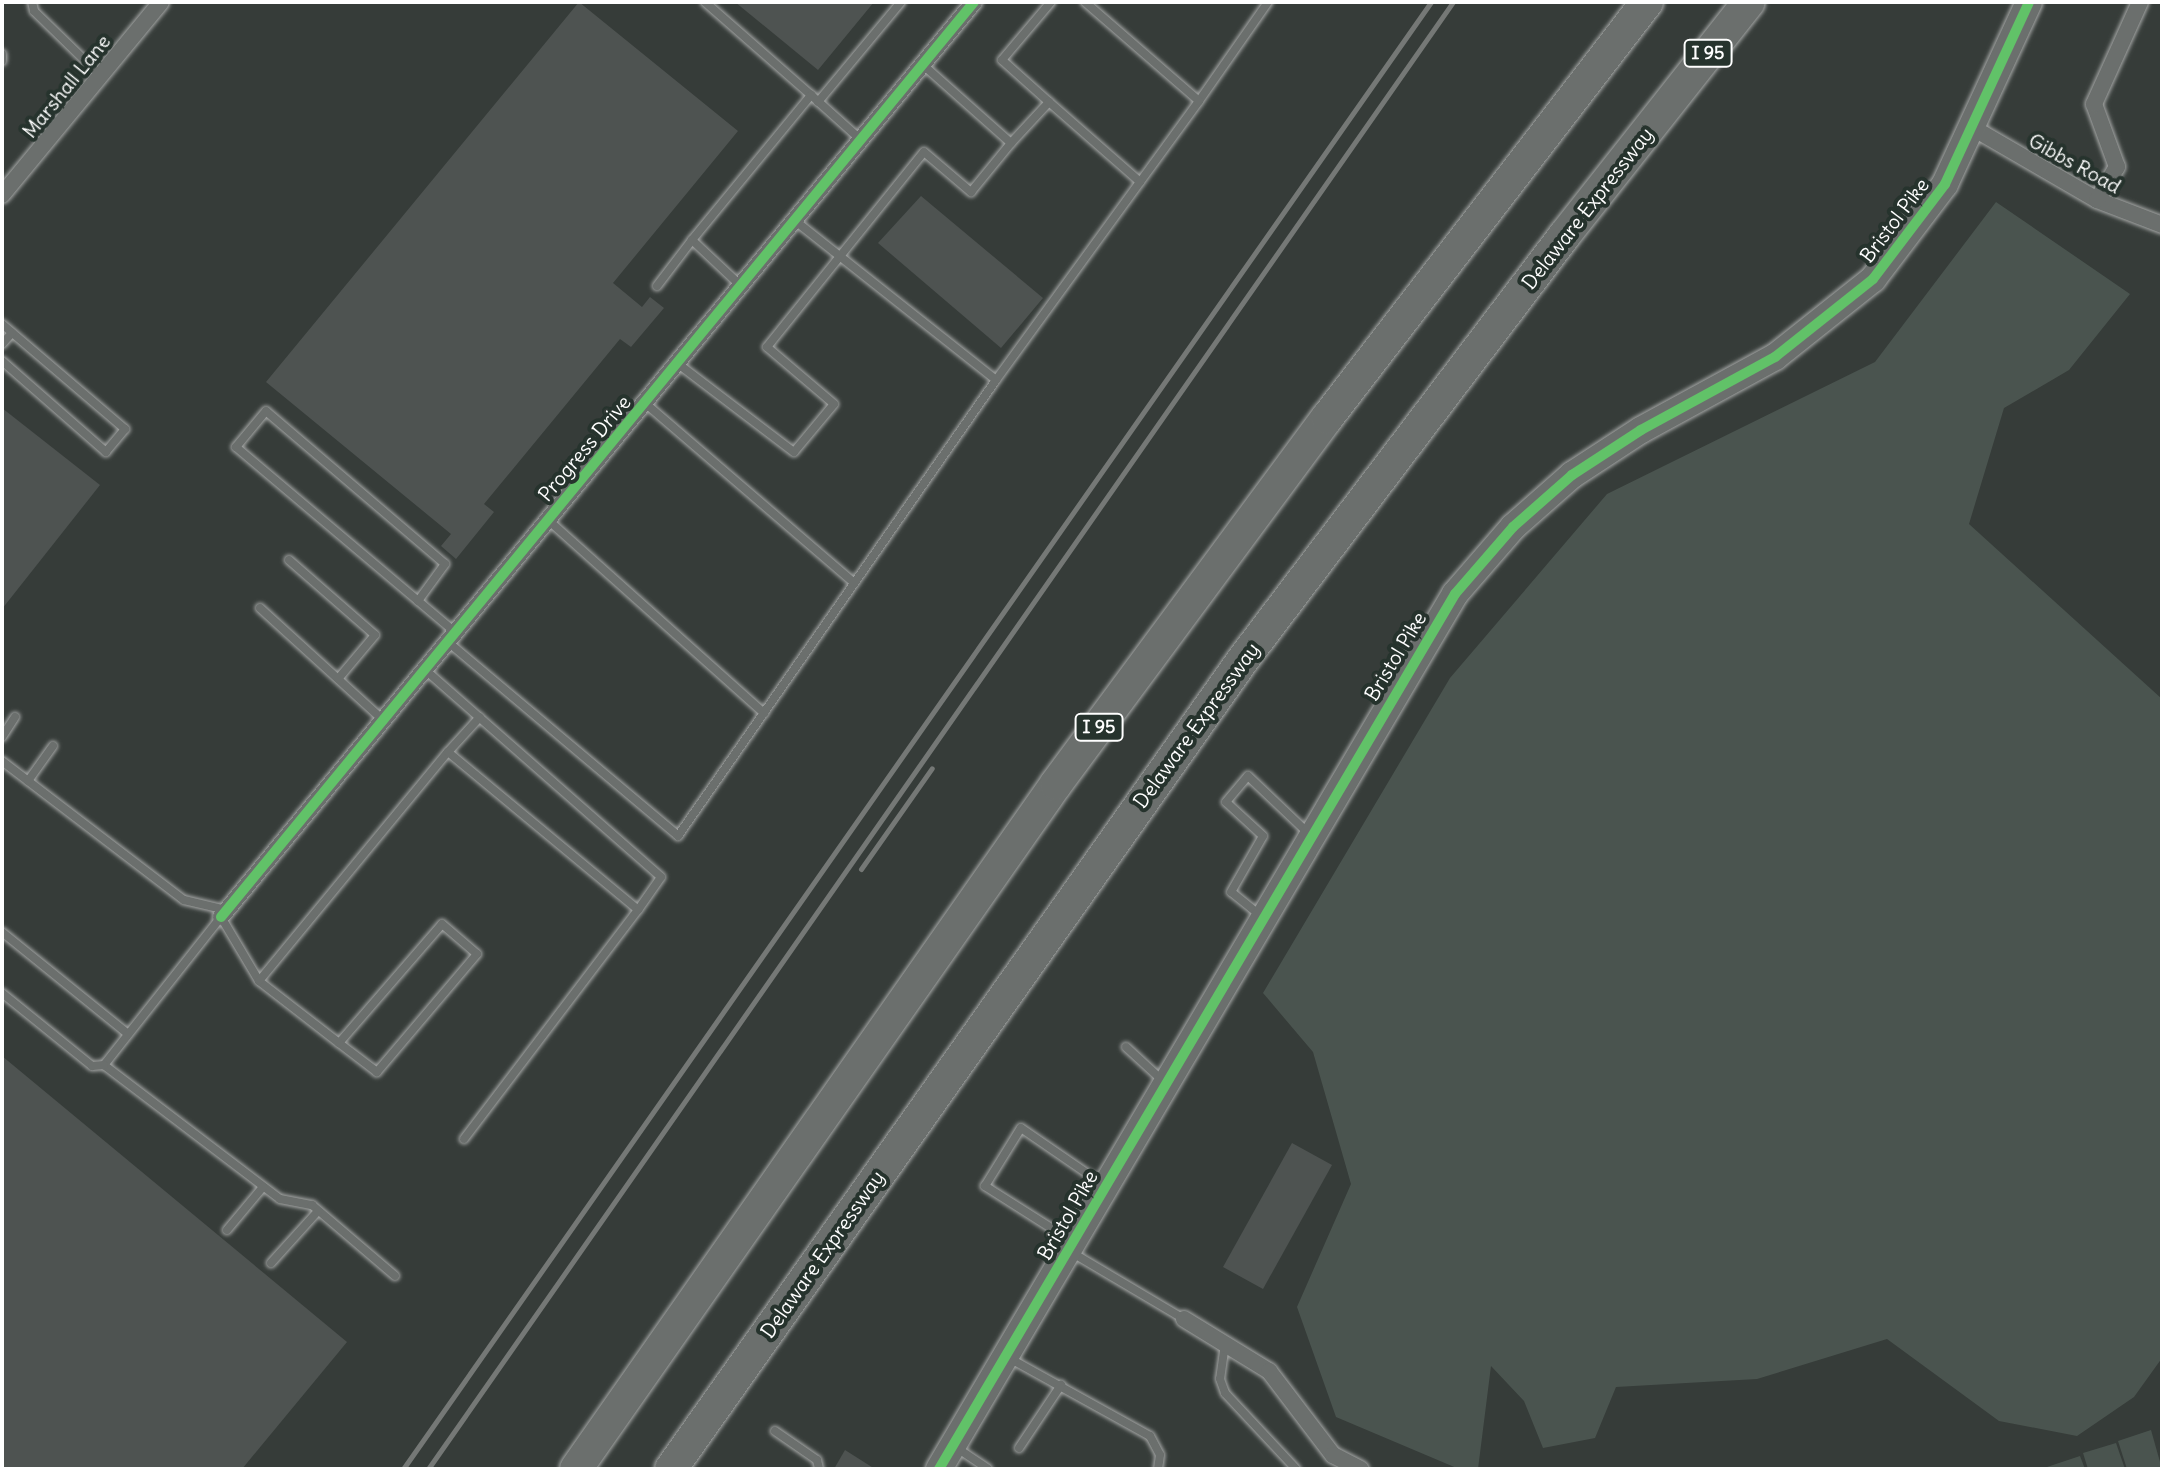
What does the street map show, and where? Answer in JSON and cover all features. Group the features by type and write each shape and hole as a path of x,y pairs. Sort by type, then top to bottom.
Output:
{"highway":[{"path":"1595,66 1630,2"},
{"name":"I 95","path":"576,1469 1056,784 1595,66 1647,2"},
{"name":"Delaware Expressway","path":"671,1469 1242,661 1564,236 1670,107 1749,2"},
{"path":"1670,107 1772,2"}],"main road":[{"name":"Bristol Pike","path":"939,1469 1438,619 1491,550 1541,500 1594,459 1765,364 1851,300 1929,210 1973,128 2029,2"}],"street":[{"name":"Progress Drive","path":"224,914 974,2"},
{"path":"2097,200 2117,167 2094,104 2140,2"},
{"name":"Marshall Lane","path":"2,195 158,3"},
{"name":"Gibbs Road","path":"1973,128 2097,200 2162,225"},
{"path":"1184,1319 1269,1371 1333,1455 1361,1469"}],"lane":[{"path":"32,2 34,11 100,75"},
{"path":"705,2 861,140"},
{"path":"657,286 692,240 901,2"},
{"path":"1051,2 1002,60 1140,182"},
{"path":"1085,2 1199,101"},
{"path":"418,601 445,564 266,411 236,447 418,601 451,637 678,836 996,380 1268,2"},
{"path":"2,54 2,61"},
{"path":"923,64 1011,143"},
{"path":"677,363 794,452 834,404 767,347 924,152 971,192 1049,102"},
{"path":"794,220 996,380"},
{"path":"692,240 740,285"},
{"path":"2,324 125,429 106,452 2,361"},
{"path":"2,344 12,333"},
{"path":"645,403 854,583"},
{"path":"548,520 764,713"},
{"path":"289,560 375,635 338,679"},
{"path":"260,608 383,721"},
{"path":"425,669 661,877 464,1139"},
{"path":"2,737 15,717"},
{"path":"259,981 480,717"},
{"path":"28,781 53,746"},
{"path":"448,752 638,910"},
{"path":"2,761 184,900 224,914 259,981 339,1043 377,1072 477,954 442,924 339,1043"},
{"path":"1262,916 1231,892 1263,836 1226,802 1248,776 1310,835"},
{"path":"104,1065 224,914"},
{"path":"2,932 128,1034"},
{"path":"2,993 92,1066 104,1065 280,1199 318,1211 395,1276"},
{"path":"1126,1047 1165,1083"},
{"path":"1104,1186 1021,1128 985,1186 1070,1246 1184,1319"},
{"path":"227,1230 263,1187"},
{"path":"271,1263 318,1211"},
{"path":"1225,1343 1220,1379 1225,1393 1296,1469"},
{"path":"1005,1356 1150,1436 1160,1455 1158,1469"},
{"path":"1019,1448 1061,1385"},
{"path":"775,1431 817,1460 819,1469"},
{"path":"953,1445 988,1469"}],"shaded area":[{"path":"1996,202 2130,294 2069,370 2004,408 1969,524 2162,699 2162,1358 2134,1397 2077,1436 1999,1421 1887,1339 1757,1379 1616,1387 1595,1438 1543,1448 1524,1401 1491,1366 1478,1469 1459,1469 1336,1417 1297,1307 1351,1184 1313,1052 1263,993 1450,678 1607,494 1875,362"},
{"path":"2151,1430 2162,1469 2127,1469 2118,1441"},
{"path":"2116,1443 2125,1469 2088,1469 2083,1453"},
{"path":"2080,1456 2085,1469 2047,1467"}],"building":[{"path":"579,2 738,131 613,283 642,307 650,297 664,308 631,347 620,339 484,504 494,512 456,559 441,546 451,534 266,382"},
{"path":"735,2 874,2 818,70"},
{"path":"921,196 1043,298 1001,348 878,243"},
{"path":"2,408 100,485 2,609"},
{"path":"2,1056 347,1342 242,1469 2,1469"},
{"path":"1292,1143 1332,1165 1263,1289 1223,1267"},
{"path":"845,1450 875,1469 834,1469"}],"railway":[{"path":"403,1469 1431,2"},
{"path":"428,1469 1453,2"},
{"path":"861,869 932,768"}],"cycle path":[{"path":"221,917 974,2"},
{"path":"939,1469 1455,594 1513,527 1572,475 1641,430 1775,357 1873,279 1945,184 2029,2"}]}
